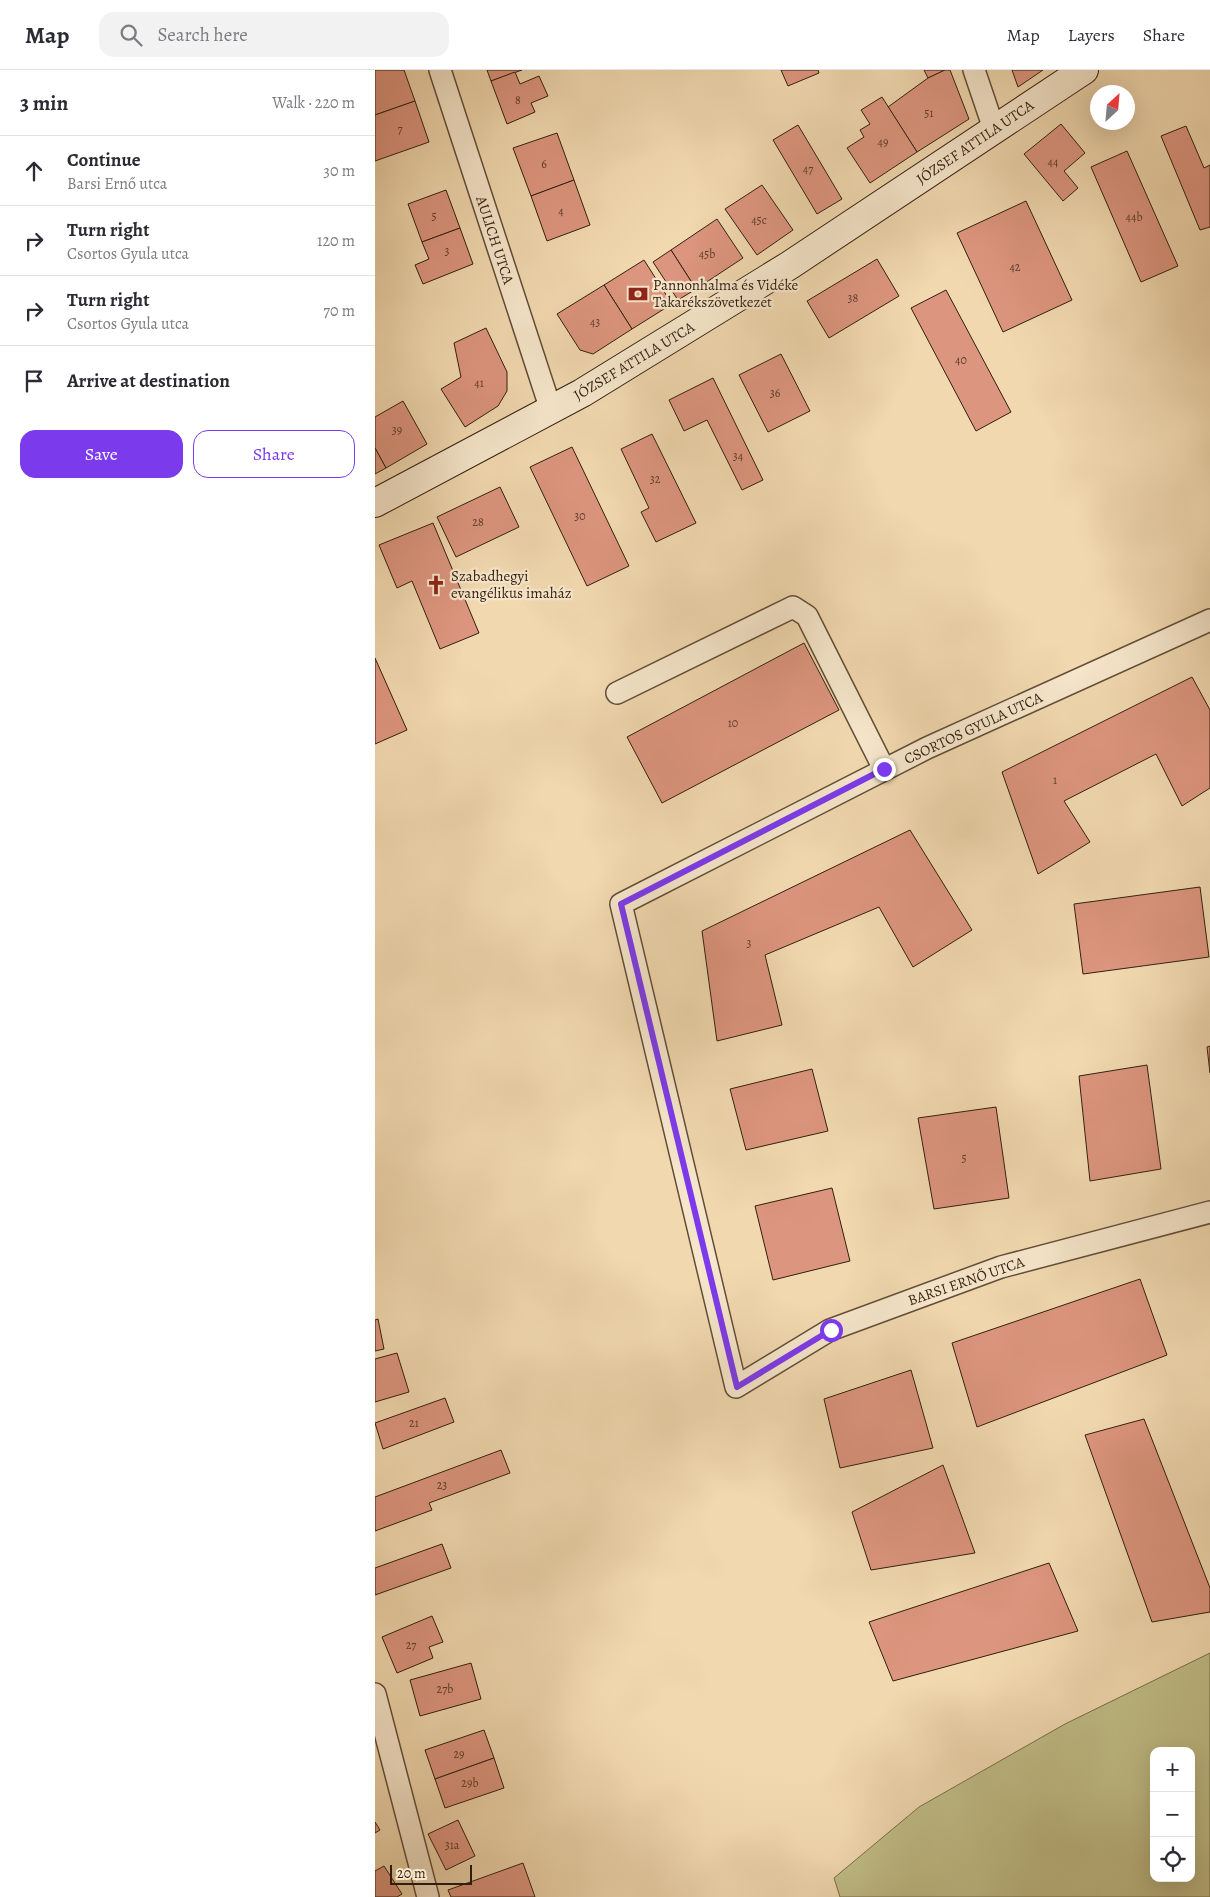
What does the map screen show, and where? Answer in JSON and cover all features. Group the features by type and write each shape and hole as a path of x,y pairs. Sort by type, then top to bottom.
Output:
{"street":[{"name":"AULICH UTCA","path":"440,70 551,410"},
{"path":"974,70 994,129"},
{"name":"JÓZSEF ATTILA UTCA","path":"375,503 582,393 790,266 1083,70"},
{"path":"617,693 793,607 807,616 884,769"},
{"name":"CSORTOS GYULA UTCA","path":"737,1387 621,904 927,748 1210,620"},
{"name":"BARSI ERNŐ UTCA","path":"737,1387 831,1330 983,1273 1210,1212"},
{"path":"375,1694 428,1897"}],"shaded area":[{"path":"1210,1653 1210,1897 840,1897 834,1878 919,1807 1065,1724"}],"building":[{"path":"375,70 404,70 415,101 375,115"},
{"path":"487,70 522,70 491,81"},
{"path":"781,70 818,70 819,73 788,86"},
{"path":"924,70 945,70 928,78"},
{"path":"945,70 950,70 969,119 917,152 888,107 928,78"},
{"path":"1012,70 1043,70 1018,87"},
{"path":"515,72 520,84 539,76 548,96 531,103 535,112 507,124 491,81"},
{"path":"882,97 917,152 870,183 847,148 864,137 860,130 870,124 861,110"},
{"path":"415,101 429,142 375,161 375,115"},
{"path":"1061,124 1085,153 1064,171 1078,188 1063,201 1024,154"},
{"path":"798,125 842,199 817,214 773,140"},
{"path":"1186,126 1204,168 1210,165 1210,227 1200,230 1161,136"},
{"path":"557,133 574,180 531,196 513,148"},
{"path":"1127,151 1178,266 1141,282 1091,167"},
{"path":"574,180 590,225 547,241 531,196"},
{"path":"762,185 793,230 757,255 725,209"},
{"path":"446,190 460,228 422,242 408,204"},
{"path":"1026,201 1072,300 1003,332 957,233"},
{"path":"717,219 743,258 696,289 671,250"},
{"path":"460,228 473,264 423,284 415,265 429,259 422,242"},
{"path":"671,250 696,289 678,300 653,262"},
{"path":"877,259 899,296 829,338 807,301"},
{"name":"Pannonhalma és Vidéke Takarékszövetkezet","path":"644,260 672,304 632,329 604,285"},
{"path":"604,285 632,329 593,354 580,350 557,314"},
{"path":"946,290 1011,412 976,431 911,308"},
{"path":"486,328 507,372 507,391 498,406 465,427 441,389 461,377 454,343"},
{"path":"781,354 810,411 768,432 739,375"},
{"path":"713,378 763,480 742,490 707,420 684,431 669,400"},
{"path":"403,401 427,444 386,468 375,448 375,417"},
{"path":"652,434 696,523 656,542 641,512 649,508 621,449"},
{"path":"572,447 629,566 587,586 530,467"},
{"path":"375,448 386,468 375,474"},
{"path":"500,487 519,527 456,557 437,517"},
{"name":"Szabadhegyi evangélikus imaház","path":"433,523 479,633 440,649 412,581 397,588 379,545"},
{"path":"804,643 839,710 662,803 627,737"},
{"path":"375,658 407,730 375,744"},
{"path":"1192,677 1210,710 1210,788 1182,806 1156,754 1064,801 1090,842 1038,874 1002,772"},
{"path":"910,830 972,930 913,967 879,907 765,955 782,1025 717,1041 702,931"},
{"path":"1200,887 1209,957 1083,974 1074,904"},
{"path":"1210,1046 1210,1073 1207,1047"},
{"path":"1147,1065 1161,1169 1090,1181 1079,1076"},
{"path":"812,1069 828,1131 746,1150 730,1089"},
{"path":"996,1107 1009,1198 934,1209 918,1118"},
{"path":"832,1188 850,1261 773,1280 755,1206"},
{"path":"1140,1279 1167,1355 977,1427 952,1343"},
{"path":"378,1319 384,1349 375,1351 375,1320"},
{"path":"397,1353 409,1392 375,1402 375,1359"},
{"path":"911,1370 933,1448 840,1468 824,1399"},
{"path":"445,1398 454,1422 383,1449 375,1423"},
{"path":"1144,1419 1210,1588 1210,1612 1152,1622 1085,1435"},
{"path":"501,1450 510,1473 429,1503 432,1510 375,1531 375,1497"},
{"path":"943,1465 975,1553 871,1570 852,1512"},
{"path":"442,1544 451,1568 375,1595 375,1568"},
{"path":"1049,1563 1078,1631 893,1681 869,1622"},
{"path":"432,1616 443,1642 429,1647 433,1658 397,1673 382,1637"},
{"path":"471,1663 481,1699 420,1716 410,1680"},
{"path":"484,1730 494,1758 435,1779 425,1750"},
{"path":"494,1758 504,1788 445,1808 435,1779"},
{"path":"458,1820 475,1856 446,1870 428,1834"},
{"path":"375,1822 380,1830 375,1833"},
{"path":"523,1863 535,1897 451,1897 448,1890"},
{"path":"384,1866 402,1894 397,1897 375,1897 375,1871"}],"place":[{"name":"Pannonhalma és Vidéke Takarékszövetkezet","path":"638,294"},
{"name":"Szabadhegyi evangélikus imaház","path":"436,585"}],"route":[{"path":"831,1330 737,1387 621,904 884,769"}]}
